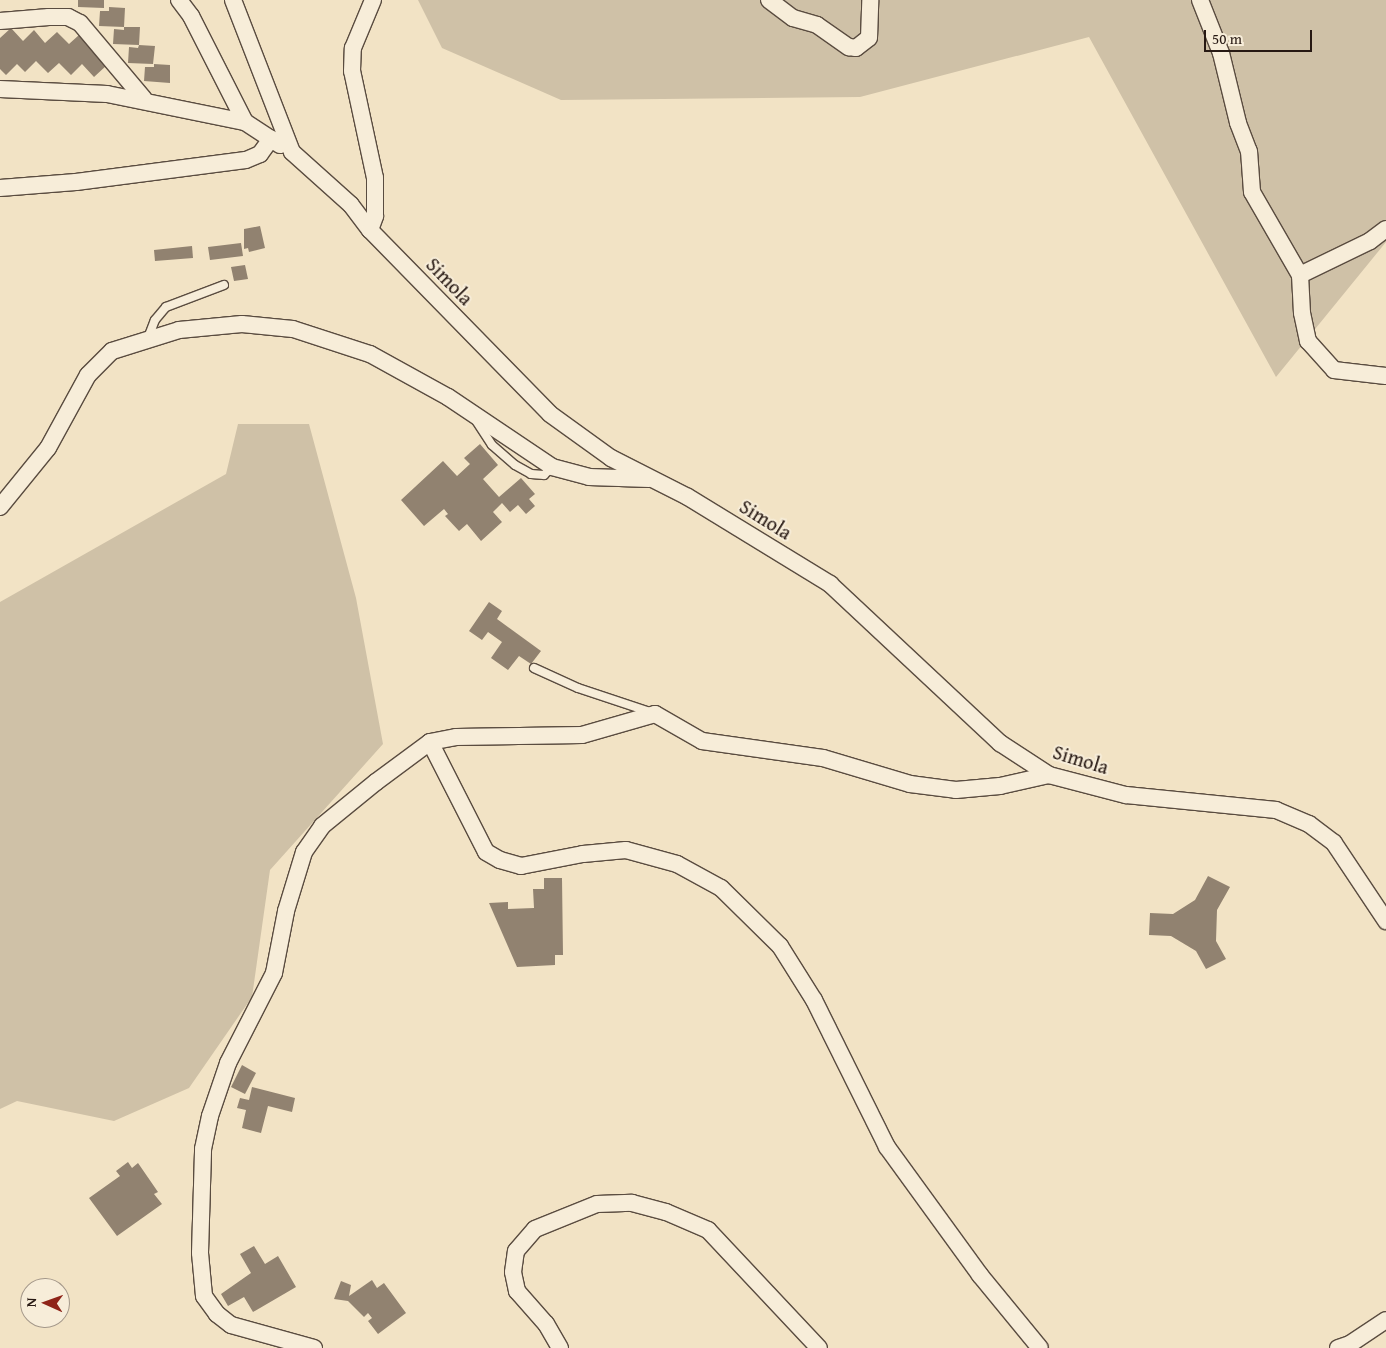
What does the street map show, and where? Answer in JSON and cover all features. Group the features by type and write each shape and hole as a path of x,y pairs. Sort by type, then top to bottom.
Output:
{"street":[{"path":"179,0 191,16 245,122"},
{"name":"Simola","path":"233,0 292,152 351,205 370,230 550,414 611,458 688,497 830,584 1000,743 1049,775 1126,795 1276,810 1309,824 1334,843 1386,920"},
{"path":"370,230 375,216 375,178 352,71 354,48 373,0"},
{"path":"769,0 793,18 818,25 849,47 856,48 868,38 870,0"},
{"path":"1200,0 1221,53 1249,151 1252,192 1300,275 1302,313 1308,341 1321,358 1334,370 1386,376"},
{"path":"0,21 68,17 80,23 144,99"},
{"path":"0,89 107,94 144,99 245,122 292,152"},
{"path":"0,188 76,182 246,160 260,154 271,139"},
{"path":"1300,275 1370,241 1386,230"},
{"path":"0,507 48,448 77,393 97,363 112,351 148,338 179,330 242,324 293,329 370,354 472,414 552,468 589,477 655,480"},
{"path":"314,1348 231,1325 217,1314 204,1296 200,1253 203,1149 210,1116 228,1063 274,973 286,911 304,852 322,826 430,742 456,737 582,735 654,714 702,741 822,758 910,784 956,790 1000,786 1049,775"},
{"path":"430,742 486,852 500,860 521,866 583,854 626,850 677,864 721,888 780,946 814,1000 887,1147 980,1275 1040,1348"},
{"path":"560,1348 546,1324 517,1291 513,1272 516,1251 535,1229 597,1204 632,1202 666,1212 708,1230 820,1348"},
{"path":"1338,1348 1350,1344 1386,1320"}],"lane":[{"path":"148,338 155,320 166,307 224,285"},
{"path":"534,668 578,688 654,714"}],"shaded area":[{"path":"418,0 1386,0 1386,242 1276,377 1089,37 860,97 561,100 442,48"},
{"path":"238,424 309,424 356,598 383,744 270,870 252,997 189,1088 114,1121 17,1101 0,1109 0,602 226,474"}],"building":[{"path":"78,0 104,0 104,8 78,7"},
{"path":"109,7 125,8 124,27 99,26 100,11 109,11"},
{"path":"124,27 140,27 139,45 113,44 114,29 124,30"},
{"path":"11,28 23,41 34,30 45,43 57,32 69,44 79,35 107,65 94,77 82,64 71,75 59,63 48,73 36,61 25,72 17,64 6,75 0,69 0,38"},
{"path":"139,45 155,46 153,64 128,63 129,47 138,48"},
{"path":"154,64 170,65 170,83 144,81 145,67 154,67"},
{"path":"260,226 265,248 249,252 248,248 244,249 244,229"},
{"path":"241,243 243,256 210,260 208,247"},
{"path":"192,246 193,258 155,261 154,250"},
{"path":"245,265 248,279 234,281 231,267"},
{"path":"480,444 498,465 483,479 499,497 521,478 535,494 529,499 535,506 526,514 518,505 510,512 502,503 493,512 502,522 481,541 467,524 459,531 445,516 448,514 444,509 424,526 401,500 443,461 457,476 470,464 464,458"},
{"path":"489,602 502,611 497,619 541,651 531,664 519,656 508,670 491,658 502,642 488,632 482,640 469,631"},
{"path":"1208,876 1230,887 1217,910 1216,941 1226,959 1206,969 1196,951 1171,936 1149,935 1150,913 1173,914 1195,900"},
{"path":"544,878 562,878 563,955 555,955 555,965 517,967 489,903 508,902 508,909 534,908 533,889 544,889"},
{"path":"242,1065 256,1073 245,1094 231,1087"},
{"path":"252,1087 295,1098 292,1112 268,1106 261,1133 242,1128 246,1110 237,1108 240,1098 249,1100"},
{"path":"128,1162 132,1168 138,1163 158,1192 154,1194 162,1204 117,1236 89,1198 120,1176 116,1171"},
{"path":"254,1246 265,1264 278,1256 296,1287 253,1312 244,1297 228,1306 221,1294 251,1273 240,1254"},
{"path":"372,1280 377,1288 384,1283 406,1313 378,1334 368,1321 372,1318 368,1313 364,1317 348,1301 334,1299 341,1281 351,1285 349,1296"}]}
